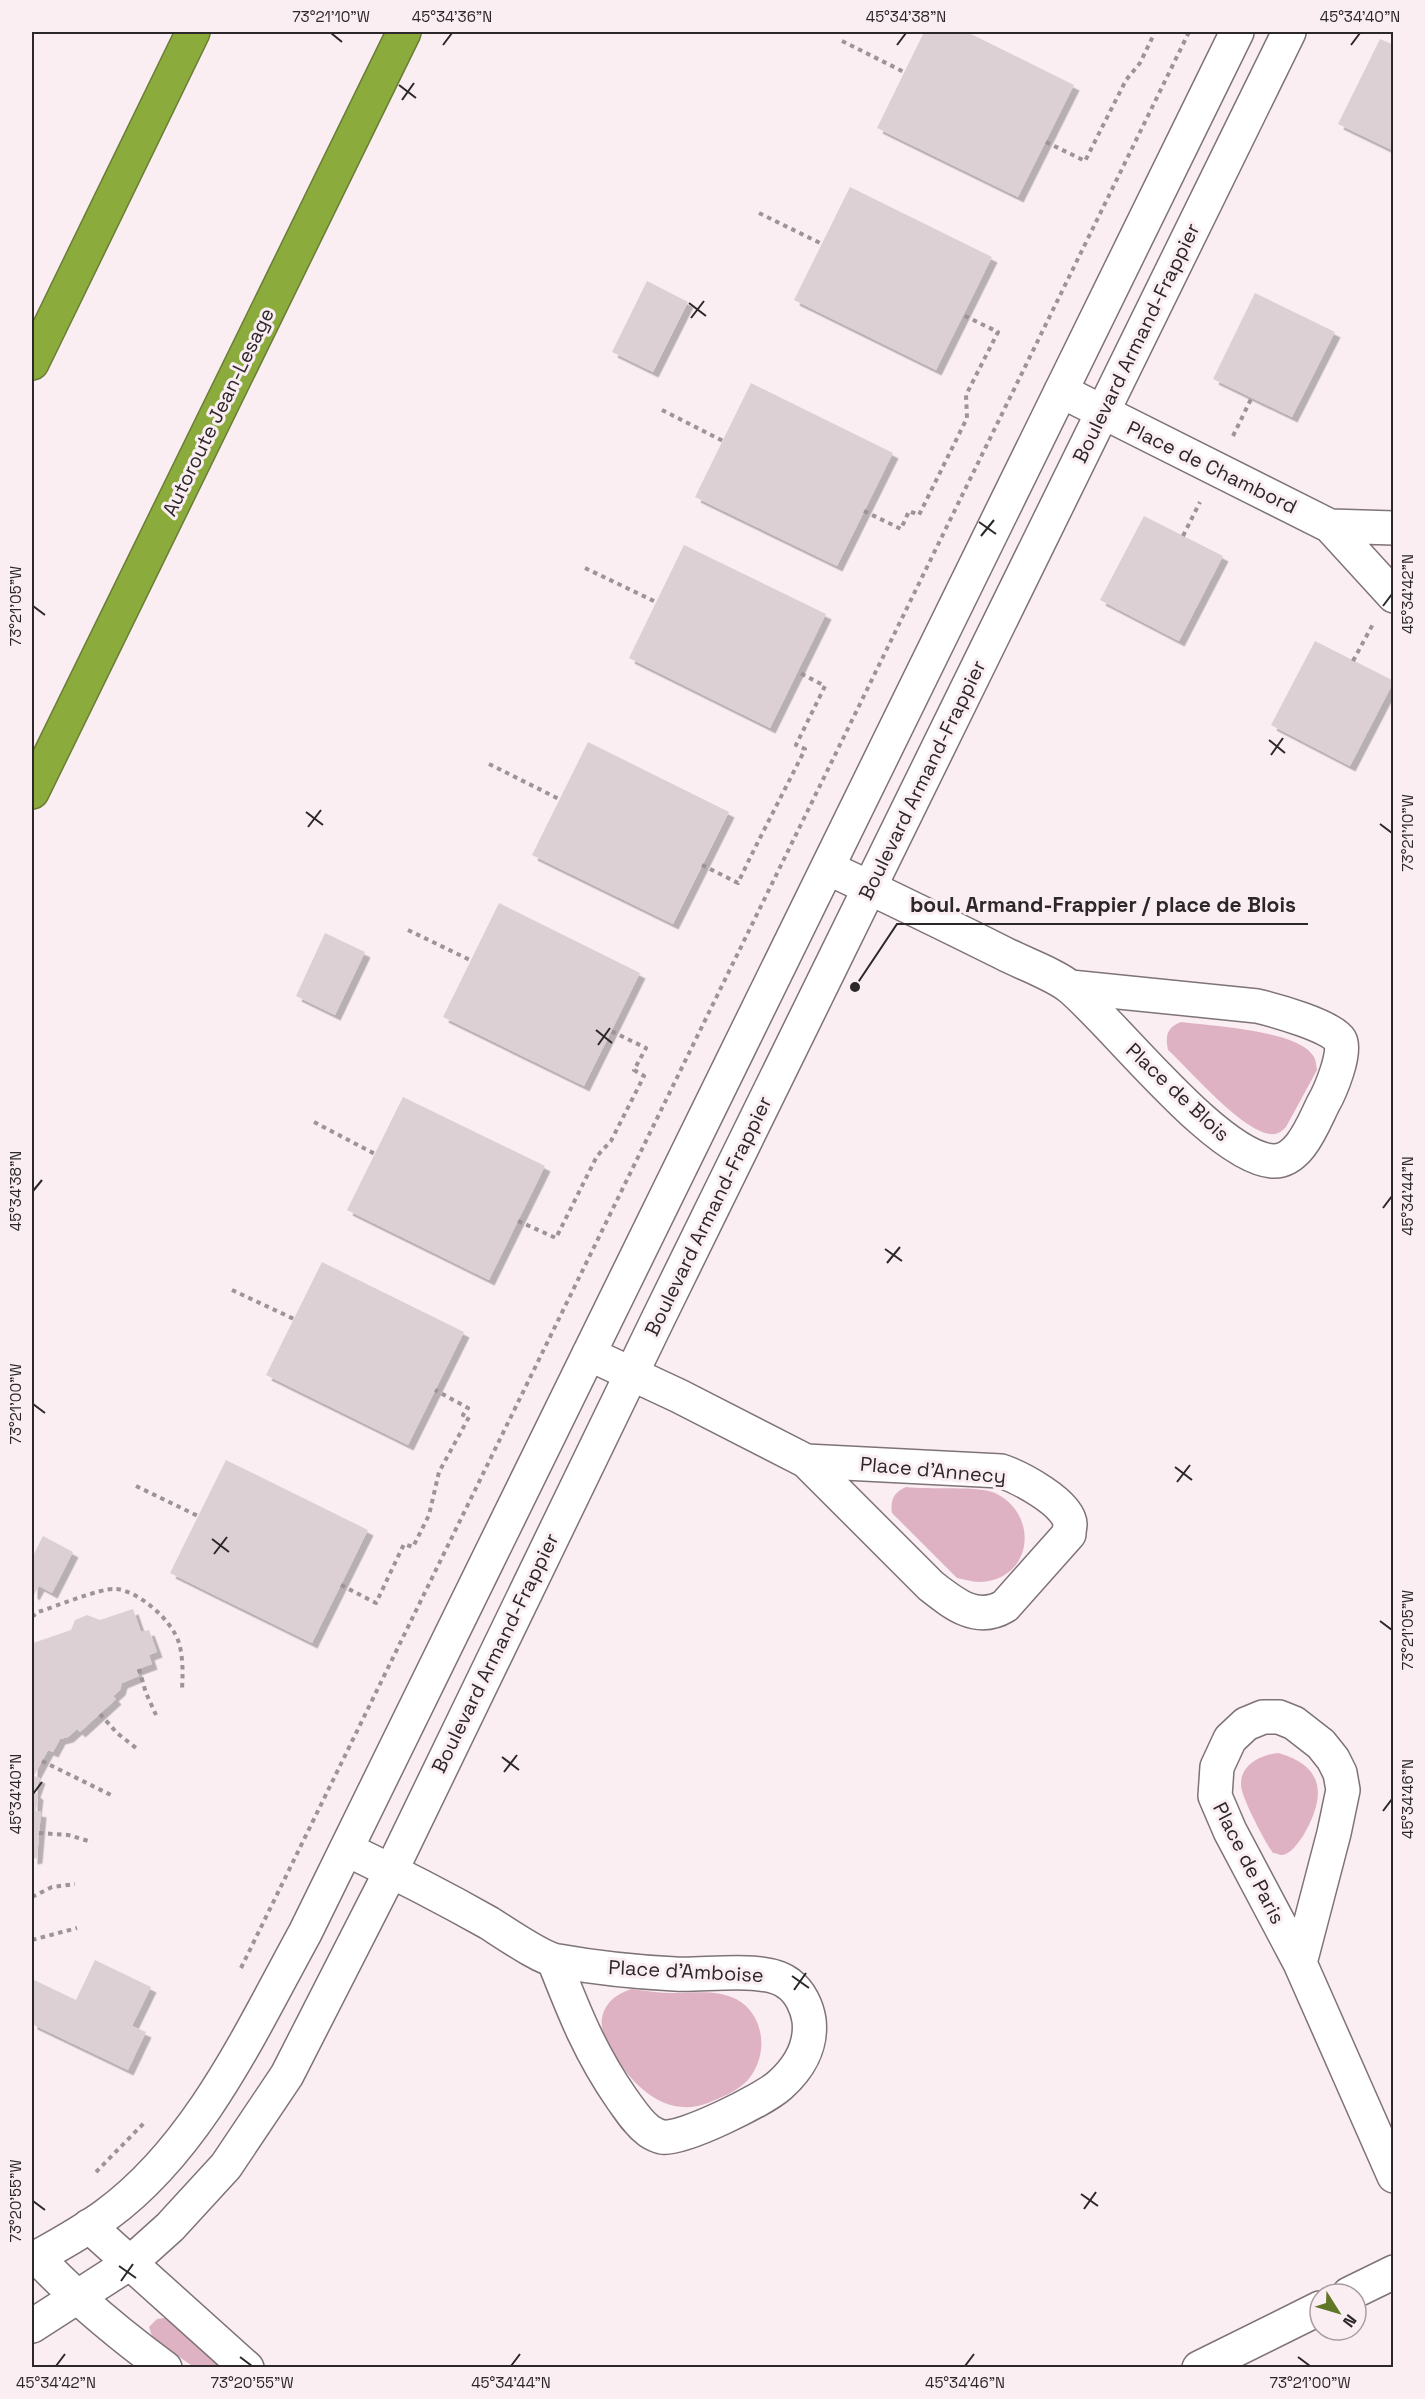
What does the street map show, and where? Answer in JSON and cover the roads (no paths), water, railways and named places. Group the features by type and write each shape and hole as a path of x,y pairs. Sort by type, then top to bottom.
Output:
{"highway":[{"path":"32,363 193,32"},
{"name":"Autoroute Jean-Lesage","path":"32,792 404,32"}],"street":[{"path":"165,2367 132,2344 34,2258 89,2226 132,2192 173,2149 208,2104 305,1933 348,1850 1237,32"},
{"name":"Boulevard Armand-Frappier","path":"32,2326 130,2263 197,2199 249,2133 286,2075 391,1870 631,1374 1289,32"},
{"name":"Place de Chambord","path":"1061,391 1330,525 1394,596"},
{"name":"Place de Chambord","path":"1330,525 1394,528"},
{"name":"Place de Blois","path":"828,868 1070,987 1220,1135 1259,1158 1279,1161 1297,1149 1313,1125 1328,1095 1341,1057 1342,1045 1335,1035 1278,1011 1257,1006 1070,987"},
{"name":"Place d'Annecy","path":"589,1354 806,1461 932,1586 949,1600 976,1613 994,1612 1005,1606 1069,1534 1070,1524 1067,1516 1059,1507 1020,1478 1001,1471 806,1461"},
{"name":"Place de Paris","path":"1300,1963 1343,1790 1340,1773 1333,1759 1321,1744 1294,1723 1279,1717 1263,1717 1246,1724 1230,1740 1216,1767 1215,1796 1230,1832 1300,1963 1394,2176"},
{"name":"Place d'Amboise","path":"348,1850 391,1870 554,1961 697,1976 738,1973 774,1976 789,1984 801,1997 808,2014 811,2034 805,2053 780,2086 765,2096 680,2136 662,2137 649,2131 638,2121 607,2076 583,2034 554,1961"},
{"path":"89,2226 247,2367"},
{"path":"1368,2285 1394,2272"},
{"path":"1199,2367 1308,2314"}],"place":[{"name":"boul. Armand-Frappier / place de Blois","path":"855,987"}]}
